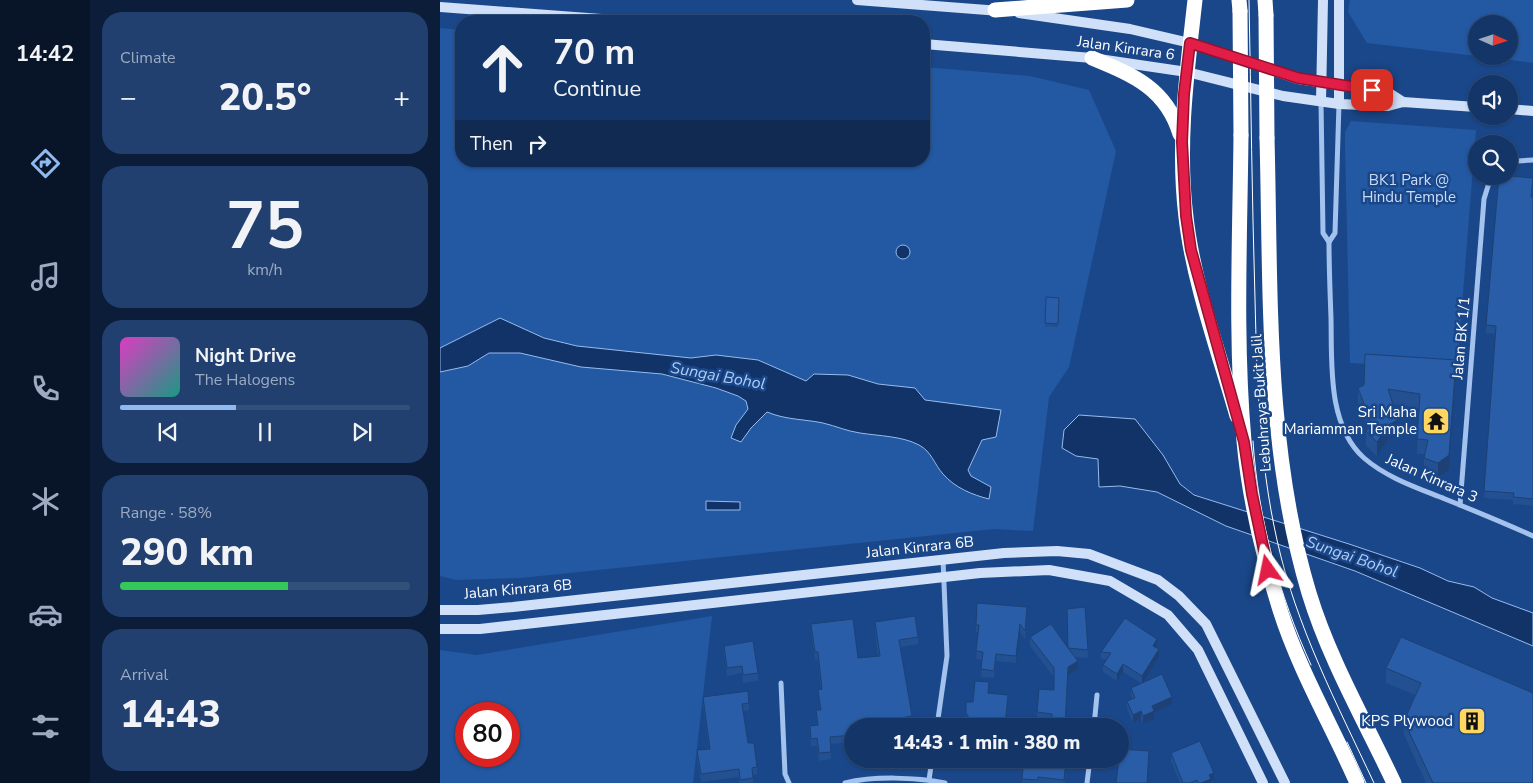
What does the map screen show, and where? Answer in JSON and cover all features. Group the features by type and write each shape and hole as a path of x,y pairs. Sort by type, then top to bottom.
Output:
{"highway":[{"path":"995,10 1127,0"},
{"path":"1196,0 1187,72 1182,142 1186,216 1191,250 1244,442"},
{"name":"Lebuhraya Bukit Jalil","path":"1240,5 1241,135 1238,321 1244,442 1252,494 1268,570 1281,613 1302,664 1357,783"},
{"name":"Lebuhraya Bukit Jalil","path":"1265,7 1266,138 1274,383 1286,498 1304,577 1321,629 1394,783"},
{"path":"1092,58 1133,75 1151,87 1171,111 1182,142"}],"street":[{"name":"Jalan Kinrara 6","path":"856,0 995,10 1122,27 1190,43 1298,78 1389,94 1403,102"},
{"path":"1321,101 1323,0"},
{"path":"1339,0 1339,104"},
{"path":"440,7 547,15"},
{"name":"Jalan Kinrara 6","path":"930,44 1092,58 1187,72 1284,96 1339,104 1388,106 1403,102"},
{"name":"Jalan Kinrara 3","path":"1321,101 1323,233 1329,242 1333,379 1342,425 1352,444 1363,457 1377,468 1410,485 1533,536"},
{"path":"1403,102 1468,106"},
{"name":"Jalan Kinrara 3","path":"1329,242 1335,233 1339,104"},
{"path":"1518,110 1533,111"},
{"path":"1518,161 1533,160"},
{"name":"Jalan BK 1/1","path":"1460,505 1484,199 1489,185"},
{"name":"Jalan Kinrara 6B","path":"440,610 478,610 513,607 943,559 1048,552 1089,554 1158,580 1179,596 1206,624 1285,783"},
{"path":"937,718 947,656 943,559"},
{"path":"440,629 456,631 480,629 944,577 1048,570 1110,582 1168,615 1198,650 1263,783"},
{"path":"781,684 786,774 789,783"},
{"path":"1095,718 1097,695"},
{"path":"928,780 930,768"},
{"path":"1087,783 1089,768"},
{"path":"845,783 859,779 928,780 945,783"}],"green space":[{"path":"1350,0 1533,0 1533,63 1518,61 1518,15 1468,15 1468,55 1367,43 1348,12"},
{"path":"440,28 455,29 455,167 930,167 930,68 1030,76 1089,90 1116,151 1069,367 1049,397 1033,531 994,529 521,578 456,580 440,576"},
{"name":"BK1 Park @ Hindu Temple","path":"1351,121 1476,130 1476,135 1468,135 1468,185 1472,185 1457,369 1350,363 1345,132"},
{"path":"712,616 693,783 440,783 440,650 477,655"}],"water":[{"path":"900,245 906,245 910,252 906,259 900,259 896,255 896,249"},
{"name":"Sungai Bohol","path":"500,318 544,338 577,346 691,358 716,355 758,360 806,381 814,374 848,375 878,384 915,388 925,400 1001,410 996,437 982,440 968,470 971,476 991,487 989,499 959,487 943,474 923,448 898,438 855,432 823,423 788,418 767,412 751,428 741,442 731,438 736,425 748,409 746,401 716,388 662,374 581,367 520,353 489,353 468,366 440,372 440,348"},
{"name":"Sungai Bohol","path":"1079,415 1135,419 1163,455 1180,484 1194,495 1420,568 1448,581 1474,587 1492,598 1533,613 1533,646 1355,571 1226,526 1157,492 1120,486 1099,487 1098,459 1076,456 1062,448 1064,430"},
{"path":"706,501 740,502 740,510 706,510"}],"building":[{"path":"1518,177 1533,178 1531,197 1533,197 1533,499 1513,497 1514,493 1484,491 1496,326 1486,325 1498,185 1518,185"},
{"path":"1046,297 1059,298 1058,324 1045,323"},
{"name":"Sri Maha Mariamman Temple","path":"1365,354 1456,360 1449,455 1438,463 1424,458 1428,440 1417,439 1420,394 1388,389 1398,420 1388,425 1377,442 1366,431 1372,424 1358,388 1364,385"},
{"path":"977,603 1027,607 1025,631 1020,624 1016,656 996,654 994,671 981,669 983,652 976,651 979,625 976,625"},
{"path":"1085,607 1088,650 1068,648 1067,609"},
{"path":"915,616 918,637 899,640 912,716 906,718 844,718 844,736 830,737 831,752 819,753 817,738 811,739 810,726 818,725 816,710 821,710 818,690 822,689 818,652 815,652 811,624 853,619 858,658 880,656 875,622"},
{"path":"1125,618 1157,639 1153,646 1159,649 1142,676 1123,664 1117,674 1103,665 1111,653 1101,652"},
{"path":"1051,624 1078,661 1068,667 1065,718 1052,718 1052,714 1037,712 1039,689 1054,690 1054,668 1030,637"},
{"name":"KPS Plywood","path":"1401,637 1533,693 1533,783 1433,783 1404,721 1421,683 1386,668"},
{"path":"753,641 758,673 743,675 742,666 727,668 724,646"},
{"path":"1162,674 1172,697 1152,706 1154,711 1143,716 1141,711 1133,715 1127,701 1135,698 1131,688"},
{"path":"975,681 989,682 988,693 1008,695 1006,718 968,718 966,702 973,702"},
{"path":"748,691 749,703 742,704 748,743 754,743 757,767 752,768 753,778 740,780 739,769 701,774 697,750 710,749 703,697"},
{"path":"1200,741 1214,773 1209,775 1211,779 1201,783 1198,783 1197,780 1183,783 1171,753"},
{"path":"1129,750 1149,751 1147,783 1116,783 1118,768 1129,768"},
{"path":"1023,768 1065,768 1064,780 1038,777 1038,780 1022,779"}],"tram line":[{"path":"1241,0 1244,146"},
{"path":"1249,0 1257,360 1266,480 1285,572 1306,634 1374,783"},
{"path":"1253,441 1260,499 1272,556 1289,611 1311,665"},
{"path":"1347,742 1366,783"}],"place":[{"name":"Sri Maha Mariamman Temple","path":"1436,421"},
{"name":"KPS Plywood","path":"1472,721"}],"route":[{"path":"1268,570 1252,494 1244,442 1191,250 1186,216 1182,142 1184,94 1190,43 1298,78 1372,90"}]}
